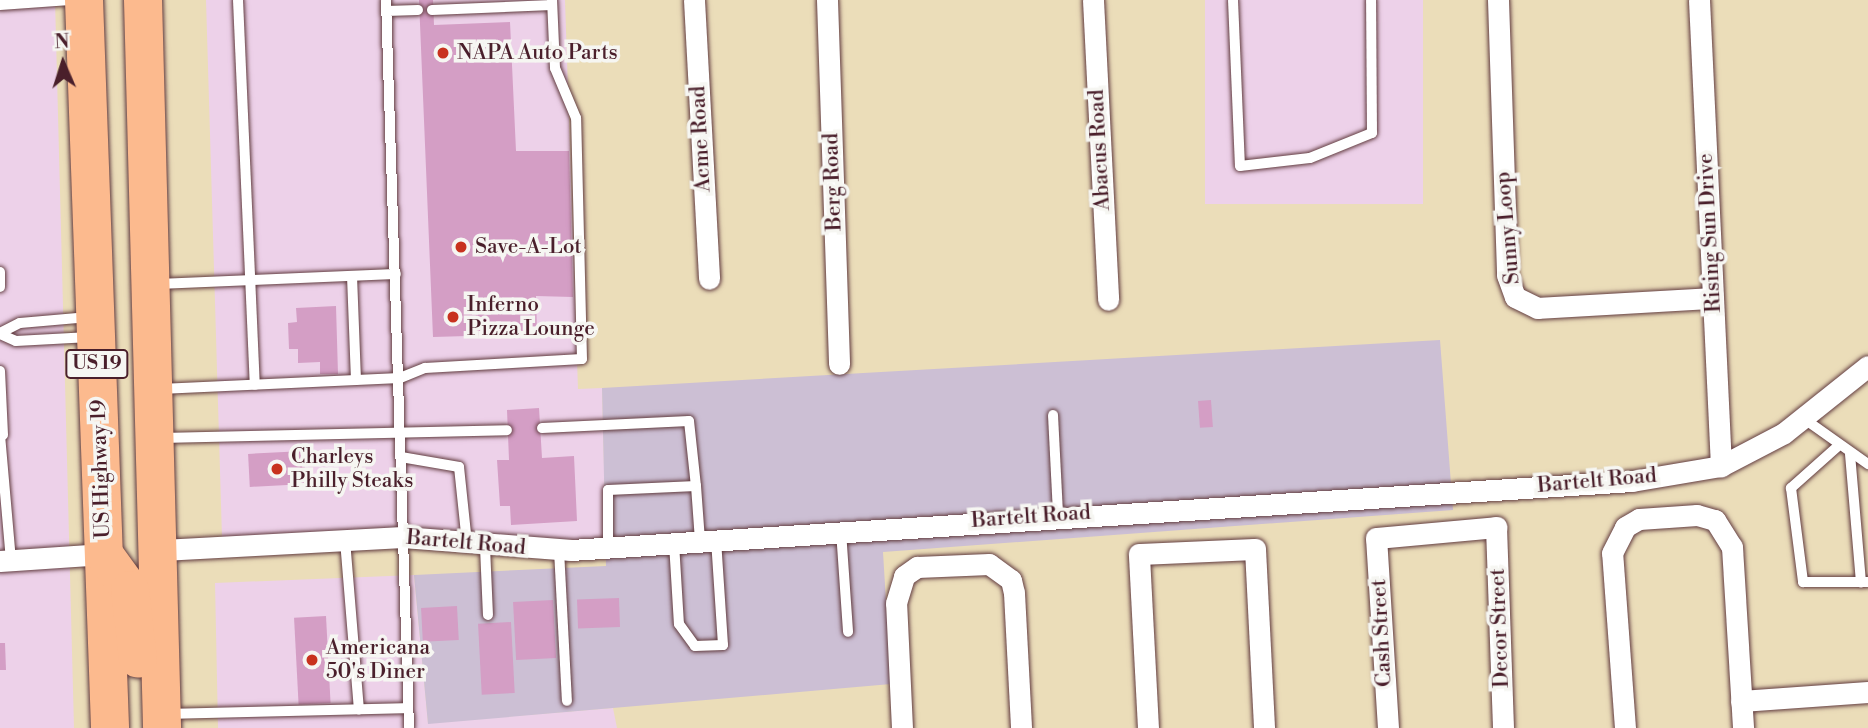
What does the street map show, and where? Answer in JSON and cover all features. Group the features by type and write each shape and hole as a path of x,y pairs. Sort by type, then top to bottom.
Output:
{"highway":[{"name":"US Highway 19","path":"84,0 110,728"},
{"name":"US 19","path":"143,0 162,550 155,723"},
{"path":"104,554 131,590 155,723"}],"street":[{"name":"Acme Road","path":"694,0 709,279"},
{"name":"Berg Road","path":"827,0 839,365"},
{"name":"Abacus Road","path":"1093,0 1108,300"},
{"name":"Sunny Loop","path":"1498,0 1507,275 1515,297 1538,308 1712,299"},
{"name":"Rising Sun Drive","path":"1699,0 1721,466"},
{"name":"Bartelt Road","path":"162,550 403,537 476,546 559,550 608,548 1058,515 1632,481 1721,466 1803,418 1868,366"},
{"path":"1625,728 1612,553 1625,527 1639,519 1697,515 1715,520 1732,547 1743,728"},
{"name":"Cash Street","path":"1388,728 1377,538 1496,527"},
{"name":"Decor Street","path":"1496,527 1503,728"},
{"path":"1147,728 1139,554 1255,549 1265,728"},
{"path":"6,561 104,554"},
{"path":"902,728 896,603 904,576 917,567 989,564 1011,580 1014,593 1021,728"},
{"path":"1741,701 1868,692"}],"lane":[{"path":"0,5 70,0"},
{"path":"237,0 255,385"},
{"path":"1233,0 1240,166 1310,158 1372,133 1371,0"},
{"path":"157,389 400,378 425,368 582,359 576,118 555,68 552,3 432,9"},
{"path":"409,728 400,378 386,6 418,10"},
{"path":"0,272 0,288"},
{"path":"153,284 396,274"},
{"path":"352,276 355,380"},
{"path":"0,334 20,323 96,327"},
{"path":"0,334 16,341 96,327"},
{"path":"0,371 6,561"},
{"path":"1053,415 1058,515"},
{"path":"1803,418 1837,447 1868,464"},
{"path":"542,428 689,421 696,486 708,540 723,645 695,646 679,624 674,543"},
{"path":"158,438 400,430 507,430"},
{"path":"1837,447 1791,488 1803,582 1865,582 1850,454"},
{"path":"401,457 459,467 488,615"},
{"path":"608,548 608,490 696,486"},
{"path":"841,531 848,632"},
{"path":"345,540 359,709"},
{"path":"559,550 567,701"},
{"path":"155,723 408,708"}],"shaded area":[{"path":"0,0 55,0 74,728 0,728"},
{"path":"206,0 565,0 578,389 602,388 606,544 222,538"},
{"path":"1205,0 1423,0 1423,204 1205,204"},
{"path":"1440,340 1453,510 883,552 891,684 428,724 414,575 606,566 602,388"},
{"path":"414,575 428,723 613,708 617,728 218,728 215,583"}],"building":[{"path":"419,0 433,0 434,25 510,22 516,151 569,151 573,297 536,296 537,334 433,337"},
{"path":"336,306 338,374 320,374 320,362 298,363 298,349 289,349 288,323 297,322 296,308"},
{"path":"1211,400 1213,427 1200,428 1198,401"},
{"path":"539,408 542,458 574,456 577,521 511,525 510,506 500,506 497,460 509,460 507,410"},
{"name":"Charleys Philly Steaks","path":"304,451 306,484 250,487 248,454"},
{"path":"619,598 620,627 578,628 577,599"},
{"path":"553,600 556,658 516,660 513,602"},
{"path":"457,606 459,640 423,642 421,608"},
{"name":"Americana 50's Diner","path":"326,616 331,703 299,705 294,618"},
{"path":"511,622 515,693 482,695 478,624"},
{"path":"0,643 5,643 6,670 0,670"}],"place":[{"name":"NAPA Auto Parts","path":"443,53"},
{"name":"Save-A-Lot","path":"461,247"},
{"name":"Inferno Pizza Lounge","path":"453,317"},
{"name":"Charleys Philly Steaks","path":"277,469"},
{"name":"Americana 50's Diner","path":"312,660"}]}
